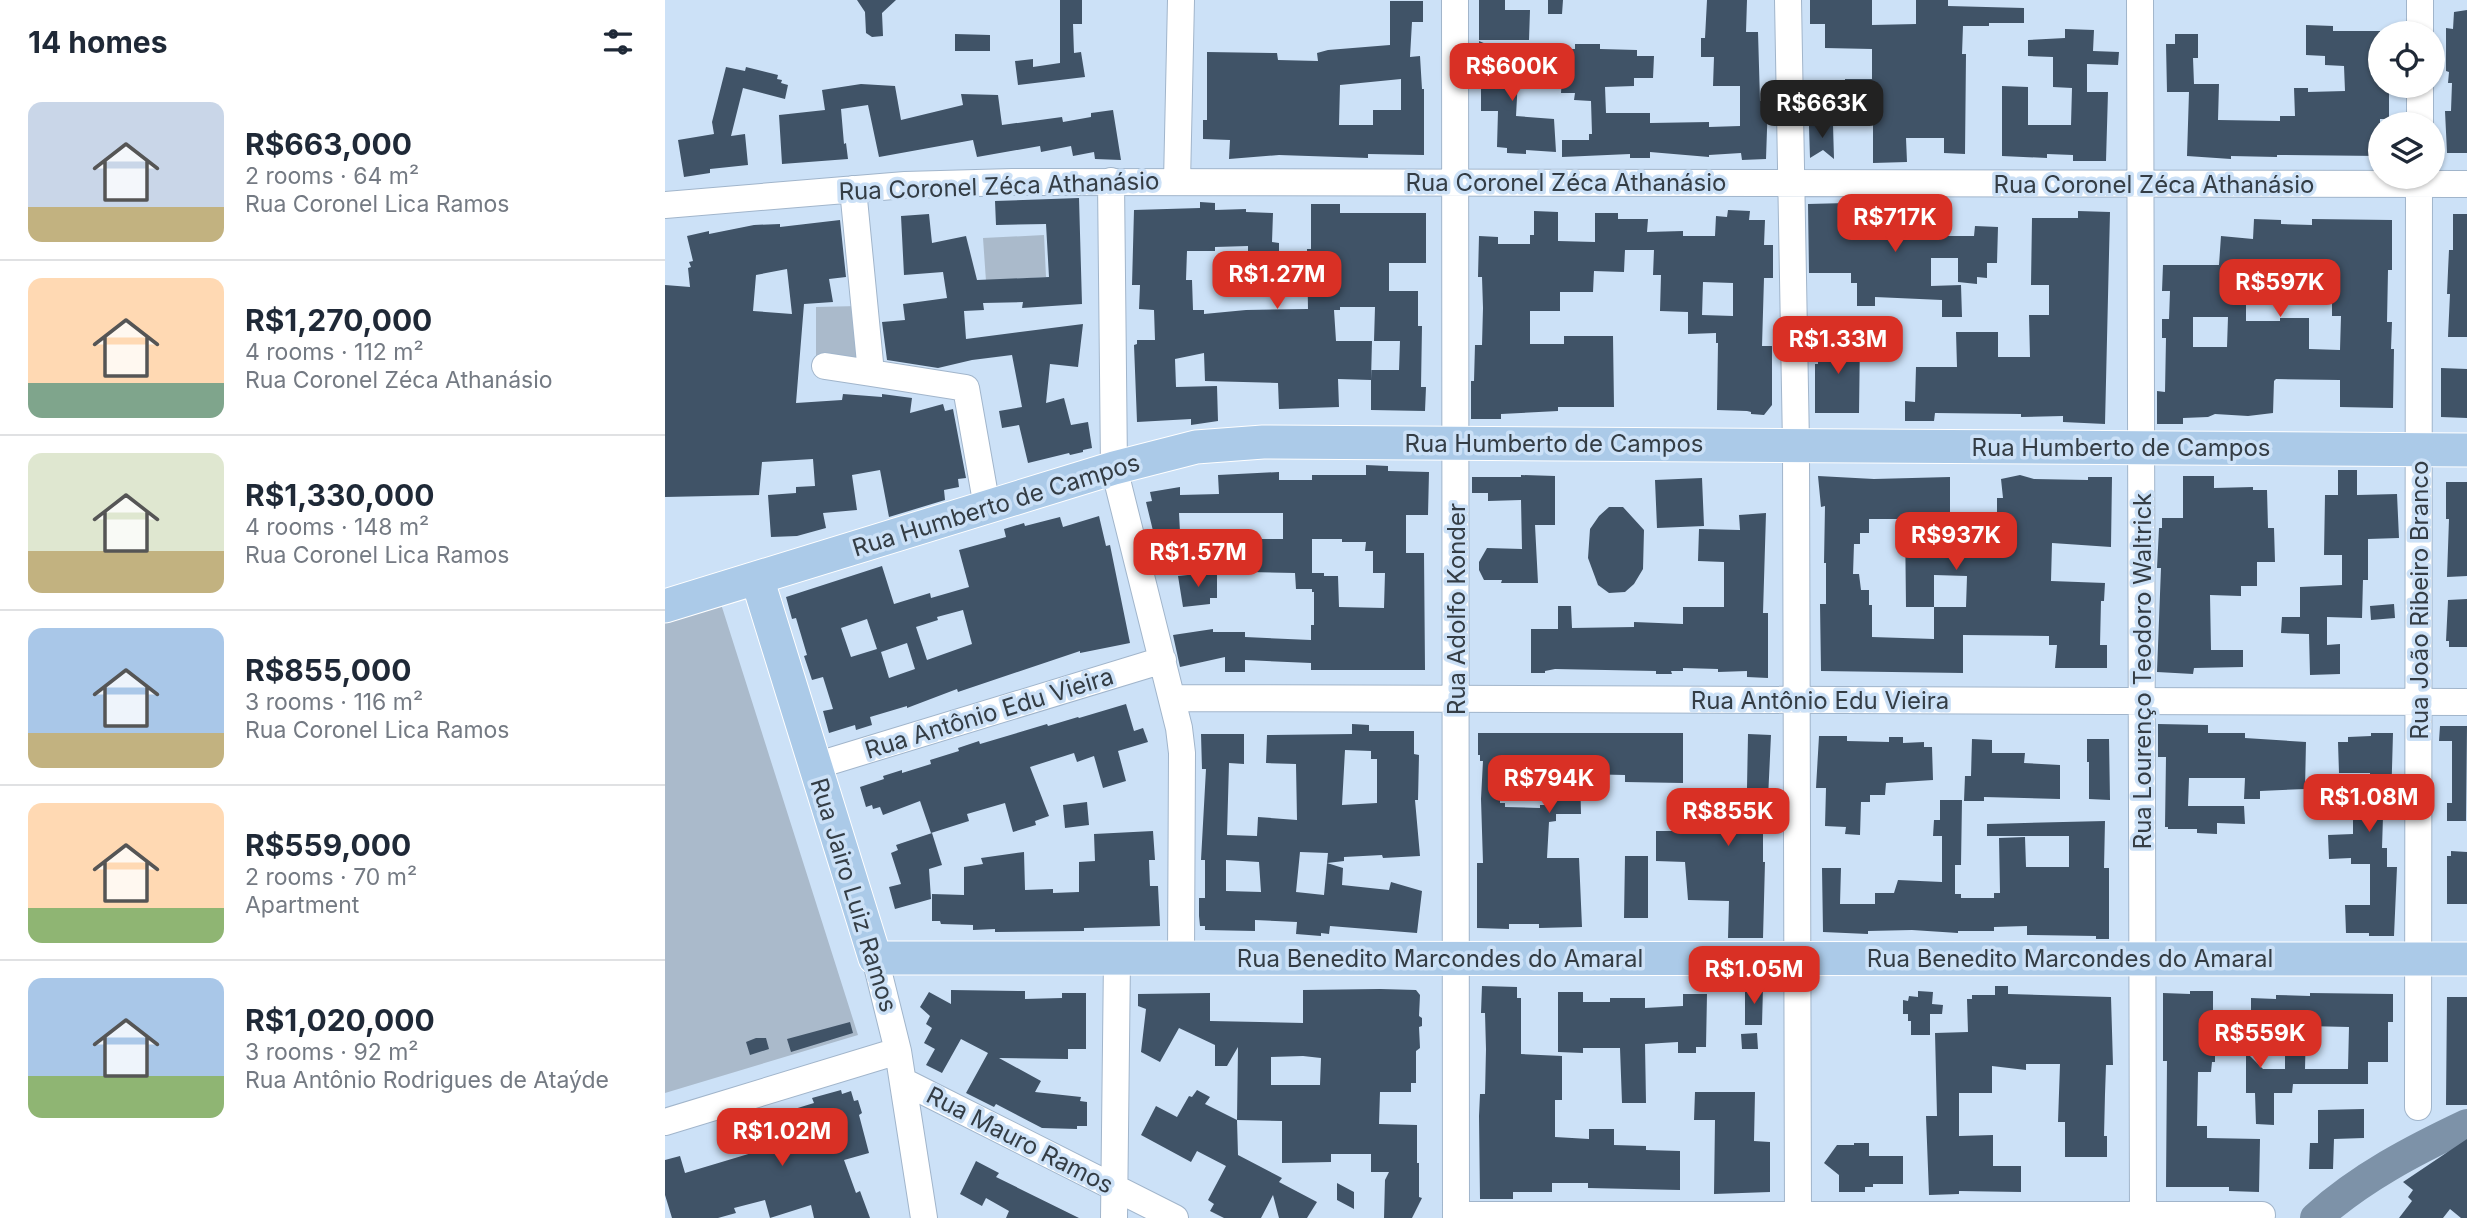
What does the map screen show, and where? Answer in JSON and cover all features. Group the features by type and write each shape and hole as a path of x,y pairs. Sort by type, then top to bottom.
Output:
{"main road":[{"name":"Rua Humberto de Campos","path":"665,606 1114,468 1169,453 1228,443 2467,450"},
{"name":"Rua Jairo Luiz Ramos","path":"757,578 875,958"},
{"name":"Rua Benedito Marcondes do Amaral","path":"875,958 2467,958"}],"street":[{"path":"1177,182 1181,0"},
{"name":"Rua Adolfo Konder","path":"1455,0 1457,1216"},
{"path":"1788,0 1796,445 1798,1216"},
{"name":"Rua Lourenço Teodoro Waltrick","path":"2140,0 2143,1215"},
{"path":"2420,0 2420,21"},
{"path":"1111,181 1114,468 1173,698 1182,753 1181,958"},
{"name":"Rua Coronel Zéca Athanásio","path":"665,205 944,184 1111,181 2141,184 2368,182"},
{"name":"Rua Coronel Zéca Athanásio","path":"2445,183 2467,184"},
{"path":"853,189 871,373"},
{"name":"Rua João Ribeiro Branco","path":"2418,1107 2420,189"},
{"path":"825,366 966,388 987,507"},
{"name":"Rua Antônio Edu Vieira","path":"815,766 1163,660"},
{"name":"Rua Antônio Edu Vieira","path":"1173,698 2467,702"},
{"name":"Rua Jairo Luiz Ramos","path":"875,958 898,1051 925,1218"},
{"path":"1114,1218 1117,958"},
{"path":"665,1122 898,1051"},
{"name":"Rua Mauro Ramos","path":"903,1082 1175,1218"},
{"path":"1457,1216 2262,1215"}],"shaded area":[{"path":"1044,235 1046,277 986,281 983,238"},
{"path":"858,306 864,365 816,356 816,307"},
{"path":"721,604 858,1035 665,1093 665,622"}],"building":[{"path":"857,0 896,0 882,13 883,36 872,37 866,33 865,12"},
{"path":"1060,0 1082,0 1082,24 1073,24 1074,53 1081,52 1085,77 1018,85 1015,61 1033,59 1033,67 1060,63"},
{"path":"1479,0 1505,0 1505,10 1530,10 1529,40 1479,40"},
{"path":"1548,0 1563,0 1562,14 1548,14"},
{"path":"1707,0 1747,0 1746,32 1758,32 1760,101 1768,101 1766,159 1742,160 1741,153 1709,157 1650,152 1650,158 1630,158 1630,154 1562,157 1562,140 1589,140 1589,134 1592,134 1591,101 1574,100 1575,93 1561,93 1562,77 1566,78 1567,49 1575,49 1575,44 1600,44 1600,49 1637,50 1637,56 1654,56 1653,78 1634,78 1634,86 1605,87 1606,113 1650,113 1650,123 1709,122 1709,127 1740,126 1740,86 1713,86 1714,57 1701,57"},
{"path":"1810,0 1872,0 1872,25 1916,24 1916,0 1948,0 1948,6 2024,8 2024,23 1963,26 1962,54 1966,54 1965,154 1944,153 1944,138 1906,138 1907,162 1873,163 1873,92 1845,92 1845,79 1872,79 1872,49 1825,48 1825,24 1810,24"},
{"path":"1390,1 1423,1 1423,22 1412,22 1410,57 1420,56 1424,89 1424,155 1368,154 1368,158 1279,155 1229,159 1230,140 1203,139 1203,120 1207,120 1207,52 1277,53 1278,60 1318,61 1317,53 1328,50 1390,45","holes":["1401,79 1401,110 1373,110 1373,125 1339,125 1340,85"]},
{"path":"2467,10 2467,153 2447,153 2445,111 2451,111 2452,83 2448,83 2449,72 2446,71 2446,28 2453,29 2454,12"},
{"path":"2306,25 2333,26 2333,31 2368,31 2368,98 2389,98 2389,112 2368,112 2368,156 2231,156 2231,159 2187,156 2189,92 2167,92 2166,44 2175,44 2175,34 2198,34 2198,58 2193,58 2194,84 2219,84 2218,120 2280,121 2280,116 2295,116 2294,88 2308,88 2308,92 2345,91 2344,66 2325,65 2325,56 2306,55"},
{"path":"2065,29 2094,30 2093,51 2119,52 2118,65 2087,64 2087,92 2108,92 2106,161 2073,161 2073,155 2047,154 2047,158 2002,156 2002,86 2028,87 2028,125 2071,125 2072,88 2053,87 2053,57 2028,56 2028,40 2065,38"},
{"path":"955,34 990,35 990,51 955,51"},
{"path":"1479,41 1531,63 1531,79 1518,79 1516,116 1554,119 1556,152 1526,150 1526,154 1507,153 1507,148 1497,147 1498,111 1481,111"},
{"path":"726,67 745,71 746,67 778,75 777,79 782,80 781,83 788,85 785,99 743,88 731,136 745,134 748,165 710,169 710,173 684,177 678,140 714,134 712,122"},
{"path":"861,84 895,86 901,120 963,105 961,94 998,95 1002,125 1062,117 1063,122 1091,117 1091,113 1113,110 1121,160 1095,159 1094,152 1073,156 1071,146 1041,152 1040,146 977,157 973,140 879,157 868,105 841,109 848,159 782,164 779,115 825,110 822,90"},
{"path":"1833,125 1834,159 1823,150 1810,158 1809,126"},
{"path":"1079,198 1082,304 1022,308 1023,302 983,303 984,310 964,311 966,339 1083,324 1078,367 1050,364 1046,403 1064,398 1071,425 1088,422 1092,448 1028,463 1019,425 1002,428 999,411 1022,407 1012,355 938,368 887,360 882,322 905,320 903,304 947,298 943,272 904,275 901,216 929,214 932,243 966,236 977,280 1049,277 1046,224 996,225 995,201"},
{"path":"1200,202 1215,203 1215,210 1246,209 1246,212 1273,213 1272,242 1279,243 1279,261 1248,260 1248,246 1215,247 1215,251 1187,251 1186,280 1192,280 1193,310 1204,310 1204,314 1308,309 1307,249 1311,249 1311,204 1340,204 1340,213 1426,213 1426,263 1389,263 1389,291 1418,291 1418,326 1422,326 1421,387 1426,387 1425,411 1371,410 1371,380 1338,379 1339,407 1279,409 1278,383 1205,381 1204,353 1175,359 1176,387 1217,386 1218,421 1191,425 1191,419 1137,422 1134,345 1137,340 1155,340 1154,310 1139,309 1140,285 1132,285 1134,210 1200,208","holes":["1340,307 1375,307 1374,341 1400,341 1399,370 1371,370 1372,341 1336,341 1334,310 1340,310"]},
{"path":"1847,203 1847,209 1875,209 1875,214 1931,217 1931,236 1974,236 1975,226 1998,227 1997,263 1987,263 1987,278 1977,277 1977,284 1958,282 1958,258 1931,258 1931,286 1961,285 1962,317 1942,317 1942,300 1875,297 1875,306 1857,306 1857,283 1851,283 1851,273 1809,273 1808,204"},
{"path":"1728,210 1750,211 1749,220 1765,220 1764,245 1773,245 1773,278 1764,278 1762,346 1772,346 1772,405 1764,415 1747,411 1717,410 1716,333 1688,334 1688,312 1660,311 1661,275 1653,275 1654,250 1625,250 1624,272 1594,271 1593,292 1560,292 1560,311 1530,311 1530,344 1564,344 1564,336 1613,336 1614,407 1558,407 1558,411 1501,414 1501,419 1471,419 1475,345 1482,345 1482,277 1478,277 1479,236 1498,237 1498,244 1530,244 1530,235 1534,235 1534,211 1558,212 1558,241 1595,242 1595,213 1618,213 1618,219 1648,219 1647,232 1683,231 1683,236 1715,236 1716,216 1727,217","holes":["1703,282 1733,283 1733,316 1702,315"]},
{"path":"2078,211 2110,212 2105,424 2063,422 2063,416 2021,417 2021,414 1935,413 1934,421 1905,421 1905,401 1915,402 1916,367 1957,367 1956,332 1998,332 1998,357 2030,357 2029,315 2049,315 2049,285 2031,285 2032,218 2078,218"},
{"path":"2453,214 2467,214 2467,337 2448,337 2450,294 2447,294 2449,250 2453,250"},
{"path":"2254,219 2281,220 2281,224 2312,225 2312,219 2392,220 2392,270 2388,270 2387,322 2392,322 2391,349 2394,349 2393,408 2340,407 2340,380 2276,379 2273,413 2248,416 2215,414 2208,417 2183,418 2183,424 2157,424 2157,391 2165,392 2166,338 2162,338 2162,319 2169,319 2170,291 2162,291 2163,265 2219,265 2221,236 2253,239","holes":["2260,273 2314,274 2314,280 2332,281 2332,316 2341,316 2340,350 2309,349 2309,318 2246,321 2246,291 2260,291","2193,317 2228,317 2227,347 2193,347"]},
{"path":"840,220 846,277 829,279 833,302 804,304 796,403 842,400 843,394 882,397 882,394 912,398 910,413 943,404 945,411 953,409 966,478 958,479 959,487 944,490 945,500 889,517 880,470 852,475 857,510 823,513 826,528 797,536 771,537 768,495 796,493 796,487 815,486 813,459 762,462 759,495 665,497 665,285 690,287 688,268 691,267 689,262 693,261 687,236 754,225 780,224 780,227","holes":["787,269 792,314 753,311 756,275"]},
{"path":"1818,338 1860,338 1859,413 1815,413"},
{"path":"2441,368 2467,369 2467,418 2441,417"},
{"path":"1366,465 1388,466 1388,471 1429,472 1428,515 1406,515 1406,553 1424,553 1425,670 1311,670 1311,663 1245,660 1245,672 1225,672 1225,657 1180,667 1173,635 1213,629 1213,632 1245,632 1245,637 1311,640 1314,592 1312,589 1296,589 1295,573 1250,572 1250,539 1283,539 1283,513 1179,513 1182,569 1163,572 1146,502 1152,501 1150,492 1180,487 1180,495 1219,494 1218,475 1279,472 1279,480 1312,480 1312,475 1366,475","holes":["1312,539 1342,539 1342,542 1366,542 1365,551 1373,551 1373,573 1385,573 1384,608 1339,607 1338,576 1312,573"]},
{"path":"2338,470 2357,470 2357,495 2397,494 2399,538 2368,539 2368,580 2363,580 2362,618 2327,617 2327,645 2340,644 2340,674 2310,675 2309,634 2281,633 2282,617 2300,617 2300,587 2342,585 2342,555 2324,555 2325,495 2338,495"},
{"path":"2020,475 2034,479 2088,480 2088,477 2112,477 2111,547 2052,543 2051,581 2105,583 2104,601 2101,601 2100,645 2107,645 2107,668 2055,668 2057,645 2049,645 2049,636 1963,635 1963,673 1821,671 1820,604 1826,604 1826,563 1825,506 1821,507 1818,476 1874,479 1950,477 1950,519 1997,519 1997,498 2003,498 2001,479","holes":["1869,519 1905,519 1906,607 1934,607 1934,639 1872,637 1869,590 1861,590 1859,574 1853,574 1854,544 1860,544 1860,533 1869,533","1934,575 1967,576 1966,607 1934,607"]},
{"path":"1555,476 1555,525 1535,525 1538,583 1484,580 1479,570 1479,562 1487,548 1522,549 1521,500 1488,501 1488,493 1472,493 1472,477"},
{"path":"2183,476 2214,476 2214,488 2253,487 2253,490 2267,490 2268,528 2274,528 2275,562 2257,562 2257,586 2241,586 2241,596 2210,595 2211,650 2243,650 2243,667 2194,668 2193,674 2157,672 2161,568 2157,568 2159,528 2162,528 2162,518 2183,518"},
{"path":"1702,478 1704,526 1657,528 1655,480"},
{"path":"2446,482 2467,482 2467,576 2447,577 2449,519 2446,519"},
{"path":"1609,507 1623,507 1644,530 1643,569 1634,584 1625,592 1609,593 1598,585 1588,558 1590,529"},
{"path":"1766,513 1763,613 1768,613 1768,678 1747,677 1747,671 1718,672 1718,669 1683,668 1683,671 1671,671 1672,674 1656,674 1656,671 1555,669 1545,673 1531,673 1531,629 1558,629 1558,606 1571,606 1572,628 1634,627 1634,622 1683,624 1683,607 1724,607 1724,562 1698,561 1699,529 1740,530 1739,515"},
{"path":"1099,516 1106,546 1110,545 1130,643 1080,651 958,692 957,689 907,708 870,717 872,725 856,730 855,725 829,733 823,711 833,709 823,677 812,680 796,618 792,619 786,597 882,566 894,604 930,593 931,598 969,587 959,550 1006,537 1004,529 1024,523 1025,526 1060,517 1063,527","holes":["963,610 972,644 927,660 916,627 938,620 937,617","867,619 877,649 851,657 841,628","907,643 915,669 889,678 881,652"]},
{"path":"1217,572 1217,598 1210,598 1210,604 1183,607 1178,576"},
{"path":"2467,599 2467,647 2449,647 2449,641 2446,641 2448,600"},
{"path":"2394,604 2395,618 2371,620 2370,606"},
{"path":"1126,704 1134,731 1143,728 1148,742 1118,751 1126,781 1103,788 1094,756 1077,762 1074,753 1030,767 1049,816 1035,821 1036,825 1013,832 1005,803 967,814 969,821 931,833 920,801 883,815 880,807 866,807 860,787 884,779 883,776 931,764 930,760 979,741 980,744"},
{"path":"1352,724 1369,725 1369,731 1414,731 1414,754 1419,755 1418,800 1415,800 1420,856 1344,857 1344,861 1327,863 1343,868 1342,885 1389,890 1391,882 1422,891 1417,933 1330,926 1329,934 1321,933 1321,936 1296,934 1297,922 1255,920 1255,931 1205,930 1205,926 1200,926 1199,898 1205,898 1205,860 1201,860 1206,769 1202,769 1201,734 1244,734 1244,764 1229,763 1227,835 1257,836 1258,817 1297,820 1296,764 1266,763 1267,735 1352,734","holes":["1345,750 1371,751 1371,759 1377,759 1377,803 1342,805","1300,852 1328,853 1324,895 1296,892","1226,860 1259,862 1261,892 1226,891"]},
{"path":"2158,724 2208,725 2208,733 2245,733 2245,738 2306,742 2305,789 2260,791 2260,799 2244,799 2245,778 2189,778 2188,806 2244,806 2245,824 2217,823 2217,834 2197,833 2197,829 2168,829 2165,827 2166,757 2158,757"},
{"path":"2440,726 2467,726 2466,821 2447,821 2447,803 2452,803 2452,741 2439,741"},
{"path":"1478,733 1683,733 1683,783 1625,782 1625,775 1580,774 1581,814 1556,814 1556,821 1549,822 1547,858 1579,858 1582,927 1539,928 1539,924 1509,924 1509,929 1477,928 1477,863 1483,863 1483,761 1480,761","holes":["1500,770 1542,770 1545,805 1540,805 1540,808 1505,807 1505,803 1500,803"]},
{"path":"2371,733 2393,733 2391,804 2386,804 2386,816 2383,816 2382,848 2387,848 2387,867 2397,867 2394,936 2346,933 2345,905 2370,905 2370,864 2351,864 2351,858 2329,859 2328,835 2353,834 2353,807 2370,807 2370,773 2339,773 2338,742 2348,742 2348,737 2371,736"},
{"path":"1748,734 1771,735 1767,820 1763,819 1763,938 1728,938 1729,901 1688,900 1685,862 1656,861 1656,831 1686,831 1686,801 1702,801 1702,806 1743,807 1743,788 1747,788"},
{"path":"1819,736 1847,736 1847,741 1889,742 1889,737 1903,737 1903,743 1924,742 1924,747 1932,747 1933,780 1886,783 1885,795 1870,795 1870,802 1861,802 1860,835 1845,834 1846,827 1825,826 1826,788 1816,788"},
{"path":"1972,739 1992,740 1992,753 2025,753 2024,763 2060,765 2060,799 1984,797 1984,801 1964,801 1965,776 1971,776"},
{"path":"2087,739 2109,739 2110,800 2089,799"},
{"path":"1940,800 1962,800 1961,865 1955,865 1955,894 1961,894 1961,898 1994,898 1994,893 2000,893 1999,838 2025,837 2026,867 2069,867 2069,836 1987,836 1987,824 2105,821 2104,868 2109,868 2109,939 2096,939 2096,936 2027,935 2027,926 1994,927 1994,931 1958,933 1912,930 1868,931 1868,934 1823,932 1822,868 1841,868 1840,904 1875,904 1875,893 1894,893 1898,880 1942,882 1942,836 1933,836 1934,820 1940,820"},
{"path":"1087,802 1089,825 1065,828 1063,805"},
{"path":"1153,831 1155,860 1149,860 1150,886 1158,886 1160,926 1084,928 1084,931 995,932 995,929 973,930 973,925 941,924 940,921 932,921 932,894 964,895 964,867 983,864 981,858 1024,852 1025,890 1079,892 1079,862 1095,861 1094,834"},
{"path":"932,833 942,865 929,869 931,899 895,909 889,887 901,884 891,853 898,850 896,845"},
{"path":"2451,851 2467,852 2467,904 2447,904 2447,856 2451,856"},
{"path":"1625,856 1648,856 1648,918 1624,918"},
{"path":"1482,986 1517,987 1517,998 1521,998 1521,1054 1562,1056 1562,1100 1555,1100 1555,1137 1589,1139 1589,1129 1614,1129 1614,1145 1680,1151 1680,1190 1588,1188 1588,1183 1552,1183 1552,1192 1513,1192 1513,1199 1480,1199 1479,1116 1480,1094 1485,1094 1486,1049 1485,1013 1481,1013"},
{"path":"1995,986 2008,986 2008,994 2111,997 2113,1065 2106,1065 2104,1136 2107,1136 2107,1157 2065,1157 2065,1122 2058,1122 2060,1064 2026,1064 2026,1070 1992,1066 1992,1093 1959,1093 1959,1136 1993,1135 1993,1166 2021,1166 2021,1192 1959,1191 1959,1194 1929,1195 1926,1116 1937,1116 1935,1033 1968,1032 1967,999 1972,999 1972,995 1995,995"},
{"path":"1745,987 1763,987 1762,1025 1745,1025"},
{"path":"951,990 1025,991 1025,999 1062,998 1062,993 1086,993 1086,1049 1068,1049 1068,1059 999,1058 1041,1081 1035,1092 1081,1097 1080,1101 1087,1102 1087,1126 1077,1126 1077,1129 1042,1128 996,1104 994,1107 966,1093 988,1053 961,1039 942,1073 926,1065 935,1049 924,1043 932,1028 926,1024 930,1016 920,1007 929,992 951,1004"},
{"path":"1303,990 1416,990 1420,995 1419,1016 1422,1018 1422,1026 1419,1027 1420,1048 1416,1051 1416,1083 1411,1083 1411,1092 1380,1092 1379,1124 1417,1125 1419,1197 1422,1198 1412,1218 1384,1218 1385,1180 1389,1172 1371,1172 1371,1154 1331,1154 1331,1162 1282,1163 1282,1121 1237,1120 1238,1047 1227,1066 1215,1066 1215,1045 1179,1028 1160,1062 1141,1052 1146,1009 1138,1006 1138,994 1210,993 1210,1021 1303,1023","holes":["1271,1057 1321,1058 1320,1085 1271,1085"]},
{"path":"1918,991 1933,992 1932,1004 1943,1005 1942,1014 1930,1014 1930,1035 1911,1035 1911,1021 1908,1021 1908,1014 1903,1014 1903,1000 1908,1001 1909,996 1918,997"},
{"path":"2190,991 2213,991 2213,1010 2251,1010 2251,998 2276,999 2276,995 2393,994 2393,1022 2388,1022 2388,1062 2368,1062 2368,1084 2293,1084 2292,1093 2274,1093 2274,1125 2256,1124 2255,1093 2246,1093 2246,1052 2263,1069 2285,1069 2285,1031 2240,1027 2240,1045 2215,1045 2215,1062 2212,1062 2211,1072 2198,1072 2197,1126 2207,1126 2207,1138 2260,1139 2259,1192 2229,1191 2229,1187 2166,1187 2167,1061 2163,1061 2163,993 2190,994","holes":["2306,1026 2349,1027 2348,1069 2305,1069"]},
{"path":"1558,992 1583,992 1583,1002 1610,1002 1610,998 1645,998 1645,1008 1683,1006 1683,994 1707,994 1706,1047 1696,1047 1696,1053 1678,1053 1678,1042 1645,1044 1646,1103 1622,1103 1620,1048 1583,1048 1583,1053 1558,1052"},
{"path":"2447,997 2467,997 2467,1105 2446,1105"},
{"path":"850,1022 853,1033 791,1052 787,1039"},
{"path":"1757,1033 1758,1049 1742,1049 1741,1034"},
{"path":"766,1038 769,1049 750,1055 746,1042"},
{"path":"841,1090 842,1094 851,1091 854,1101 858,1100 862,1113 859,1115 869,1153 844,1160 856,1193 860,1191 870,1218 814,1218 811,1205 770,1218 765,1200 734,1208 736,1213 718,1218 672,1218 665,1195 665,1160 680,1156 685,1173 755,1152 751,1140 782,1129 778,1114 814,1103 812,1098"},
{"path":"1197,1090 1210,1097 1205,1104 1237,1120 1238,1155 1282,1178 1279,1182 1317,1202 1307,1218 1279,1218 1273,1195 1261,1218 1224,1218 1210,1211 1214,1204 1208,1200 1226,1166 1197,1151 1191,1162 1141,1135 1156,1106 1177,1117 1189,1096 1192,1097"},
{"path":"1695,1092 1755,1092 1754,1141 1770,1142 1770,1192 1714,1194 1715,1120 1694,1120"},
{"path":"2364,1109 2364,1138 2334,1139 2333,1169 2309,1169 2310,1143 2318,1143 2318,1110"},
{"path":"2467,1139 2467,1218 2461,1218 2450,1209 2443,1218 2399,1218 2412,1201 2408,1197 2413,1190 2403,1182"},
{"path":"1869,1143 1869,1156 1903,1156 1903,1184 1873,1184 1873,1187 1865,1187 1865,1192 1839,1192 1839,1175 1824,1163 1837,1145"},
{"path":"976,1161 999,1173 996,1177 1079,1218 1006,1218 1009,1211 986,1198 982,1206 960,1194"},
{"path":"1337,1183 1354,1192 1354,1209 1337,1200"}],"waterway":[{"path":"2316,1218 2351,1190 2388,1166 2467,1125"}]}
